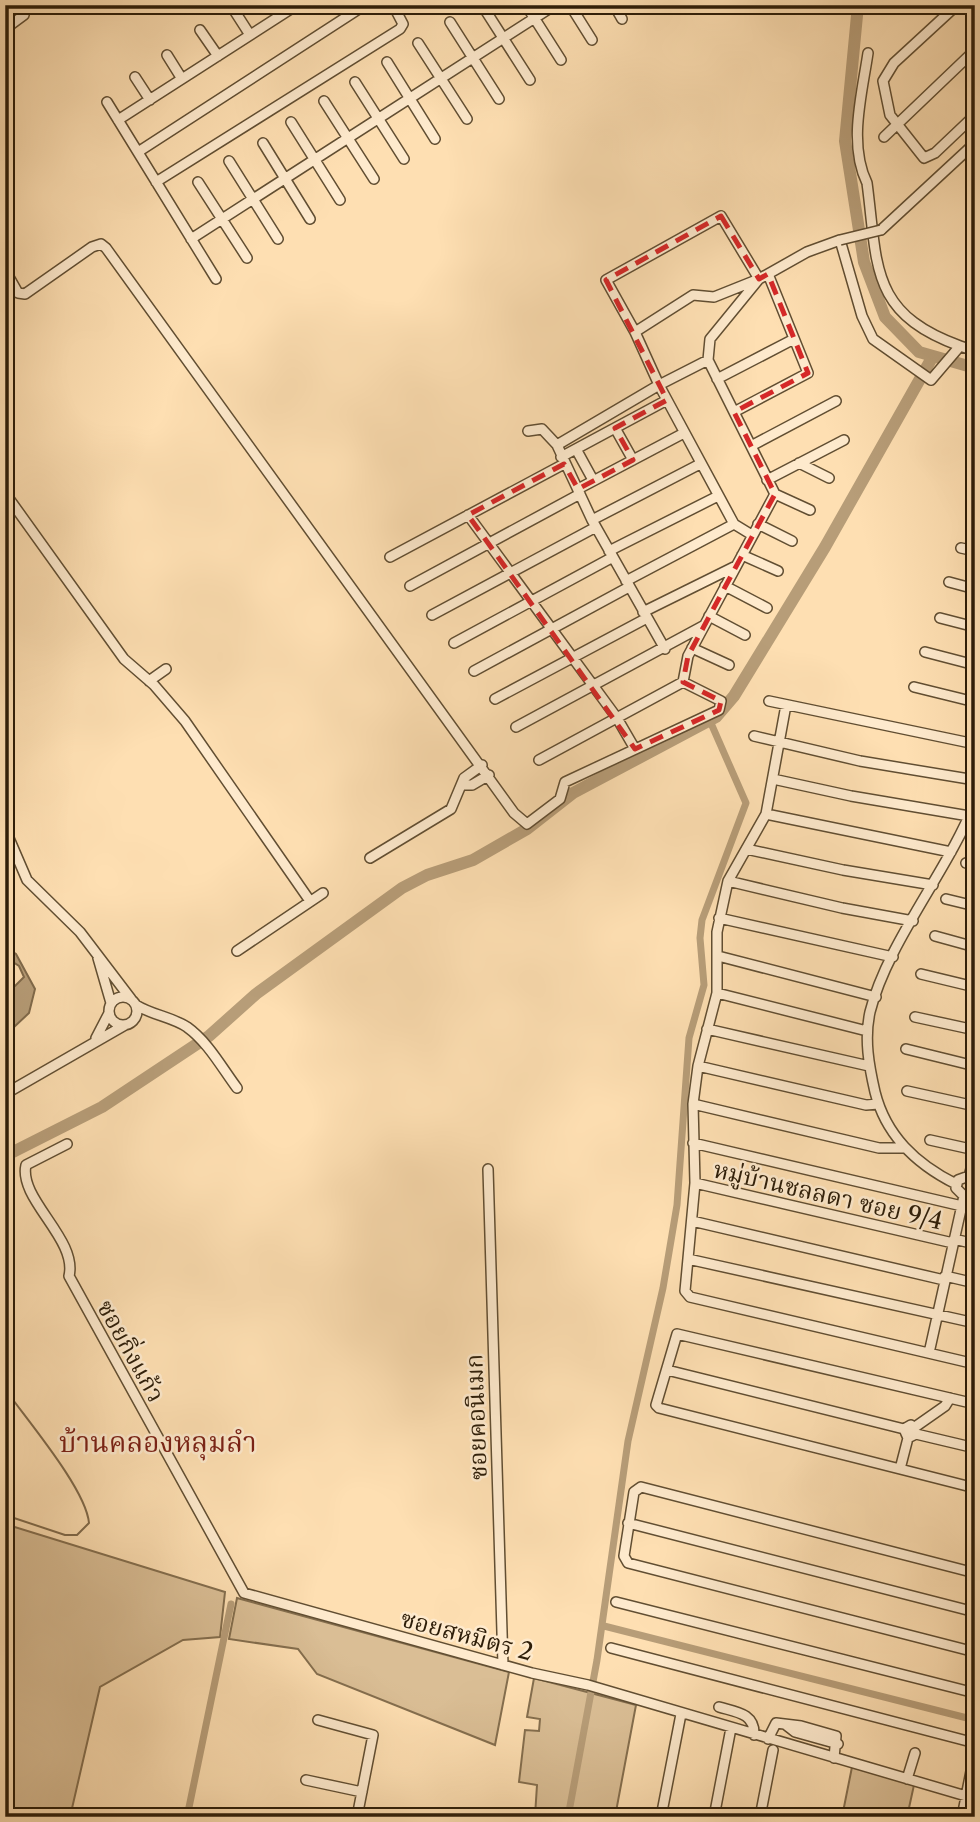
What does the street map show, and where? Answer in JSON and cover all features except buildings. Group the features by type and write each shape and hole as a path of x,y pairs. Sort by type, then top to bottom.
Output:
{"street":[{"path":"5,29 24,15 25,5"},
{"path":"118,120 250,35 280,10 297,5"},
{"path":"138,152 365,5"},
{"path":"156,182 400,29 403,24 393,5"},
{"path":"482,5 530,80"},
{"path":"526,5 561,60"},
{"path":"191,239 223,221 555,5"},
{"path":"570,5 592,40"},
{"path":"614,5 622,19"},
{"path":"957,5 885,74 886,105 895,124 924,158 935,153 975,115"},
{"path":"232,6 250,35"},
{"path":"450,22 499,99"},
{"path":"200,30 218,55"},
{"path":"418,43 467,119"},
{"path":"884,137 975,50"},
{"path":"868,53 858,135 880,275 887,294 917,326 958,348 975,351"},
{"path":"167,55 182,79"},
{"path":"387,62 435,139"},
{"path":"135,77 150,100"},
{"path":"355,82 404,159"},
{"path":"324,101 374,179"},
{"path":"107,102 216,279"},
{"path":"291,122 340,200"},
{"path":"262,143 310,219"},
{"path":"635,332 693,295 714,297 763,277 807,252 881,230 975,143"},
{"path":"229,161 278,239"},
{"path":"198,182 247,258"},
{"path":"734,412 808,373 763,277 721,216 606,280 734,524 752,535"},
{"path":"840,240 862,316 874,341 928,377 958,348"},
{"path":"5,270 18,293 25,294 92,247 102,244 106,247 482,765 514,813 527,824 560,799 565,782 719,710 721,701 683,682"},
{"path":"763,277 709,339 708,360 775,495 810,510"},
{"path":"717,379 794,339"},
{"path":"558,444 659,385 708,360"},
{"path":"390,557 563,461 576,449 667,400"},
{"path":"751,446 836,401"},
{"path":"615,428 633,460"},
{"path":"528,431 542,429 558,444 563,461 594,524 664,648"},
{"path":"411,586 579,491 593,480 684,432"},
{"path":"767,480 844,440"},
{"path":"576,449 593,480"},
{"path":"799,463 829,478"},
{"path":"432,615 701,464"},
{"path":"5,493 124,659 149,681 185,721 310,901"},
{"path":"539,760 683,682 692,648 775,495"},
{"path":"454,643 718,496"},
{"path":"468,515 617,718 635,749"},
{"path":"474,671 734,524"},
{"path":"758,524 792,541"},
{"path":"961,548 975,551"},
{"path":"741,555 778,571"},
{"path":"495,699 736,566"},
{"path":"949,582 975,589"},
{"path":"725,586 767,608"},
{"path":"940,618 975,627"},
{"path":"707,620 745,635"},
{"path":"516,727 664,648 707,620"},
{"path":"692,648 729,665"},
{"path":"925,652 975,665"},
{"path":"149,681 166,669"},
{"path":"914,687 975,702"},
{"path":"769,701 975,744"},
{"path":"786,705 766,814 729,881 719,918 717,993 698,1066 693,1104 695,1183 685,1291 690,1297 975,1364"},
{"path":"754,736 904,770 975,779"},
{"path":"463,785 464,778 482,765"},
{"path":"370,858 451,809 457,789 463,785 472,785 489,775"},
{"path":"773,779 850,796 970,816"},
{"path":"969,1197 958,1191 956,1184 923,1166 904,1149 878,1104 869,1066 867,1031 876,997 893,957 951,852 975,802"},
{"path":"766,814 861,836 951,852"},
{"path":"5,829 27,880 80,932 134,1002 153,1015 177,1022 201,1039 237,1088"},
{"path":"746,849 843,870 933,885"},
{"path":"729,881 842,908 913,921"},
{"path":"237,951 323,893"},
{"path":"946,898 975,906"},
{"path":"719,918 893,957"},
{"path":"935,936 975,947"},
{"path":"96,951 115,1022 129,1023"},
{"path":"718,956 876,997"},
{"path":"921,974 975,988"},
{"path":"717,993 867,1031"},
{"path":"92,1042 118,998 134,1002"},
{"path":"129,1023 137,1014 134,1002"},
{"path":"7,1092 92,1042 129,1023 153,1015"},
{"path":"915,1017 975,1030"},
{"path":"707,1029 869,1066"},
{"path":"905,1049 975,1066"},
{"path":"698,1066 866,1105 878,1104"},
{"path":"907,1091 975,1106"},
{"path":"693,1104 879,1148 904,1149"},
{"path":"930,1140 975,1152 972,1178 961,1177 956,1184"},
{"path":"693,1143 969,1197"},
{"name":"ซอยกิ่งแก้ว","path":"67,1144 26,1165 31,1189 69,1258 69,1276 105,1345 244,1592"},
{"name":"ซอยคอนิเมก","path":"488,1169 503,1665"},
{"name":"หมู่บ้านชลลดา ซอย 9/4","path":"695,1183 975,1244"},
{"path":"929,1353 953,1241 969,1197"},
{"path":"692,1221 975,1283"},
{"path":"688,1259 975,1323"},
{"path":"975,1404 677,1335 656,1405 659,1408 975,1488"},
{"path":"667,1370 975,1448"},
{"path":"900,1469 911,1432 950,1398"},
{"path":"975,1573 641,1488 634,1492 624,1556 628,1563 975,1652"},
{"path":"628,1523 975,1612"},
{"name":"ซอยสหมิตร 2","path":"244,1592 503,1665 588,1685 967,1796"},
{"path":"616,1602 975,1693"},
{"path":"611,1648 975,1744 962,1817"},
{"path":"719,1707 748,1716 753,1722 754,1735"},
{"path":"661,1817 681,1714"},
{"path":"318,1720 373,1735 357,1817"},
{"path":"768,1739 774,1724 785,1723 795,1732 838,1744 834,1758"},
{"path":"714,1817 731,1728"},
{"path":"760,1817 773,1750"},
{"path":"907,1779 915,1753"},
{"path":"306,1780 362,1791"}],"highlighted area":[{"path":"721,216 759,279 768,274 808,373 734,412 775,494 688,656 683,682 721,701 719,710 635,749 468,515 564,464 578,489 633,460 615,428 667,400 606,280"}],"shaded area":[{"path":"5,947 16,954 35,989 29,1013 13,1028 5,1028 5,985 15,986 24,977 19,966 5,957"},
{"path":"5,1524 225,1592 220,1637 183,1640 100,1687 70,1817 5,1817"},
{"path":"237,1598 509,1672 495,1745 317,1674 298,1649 229,1639"},
{"path":"534,1678 636,1705 615,1817 535,1816 537,1785 519,1782 525,1730 539,1731 540,1719 527,1717"},
{"path":"852,1767 914,1785 907,1817 842,1817"}],"waterway":[{"path":"858,5 845,141 864,262 885,317 919,352 975,368"},
{"path":"5,1156 102,1107 209,1036 256,994 402,888 427,875 473,860 527,829 573,793 716,717 734,696 825,547 933,356"},
{"path":"568,1817 597,1660 628,1441 663,1288 677,1205 689,1038 704,985 700,938 702,920 746,803 710,721"},
{"path":"5,1389 67,1474 78,1492 89,1523 77,1535 65,1535 5,1515"},
{"path":"187,1817 231,1604"},
{"path":"604,1626 975,1720"}],"district":[{"name":"บ้านคลองหลุมลำ","path":"158,1442"}]}
